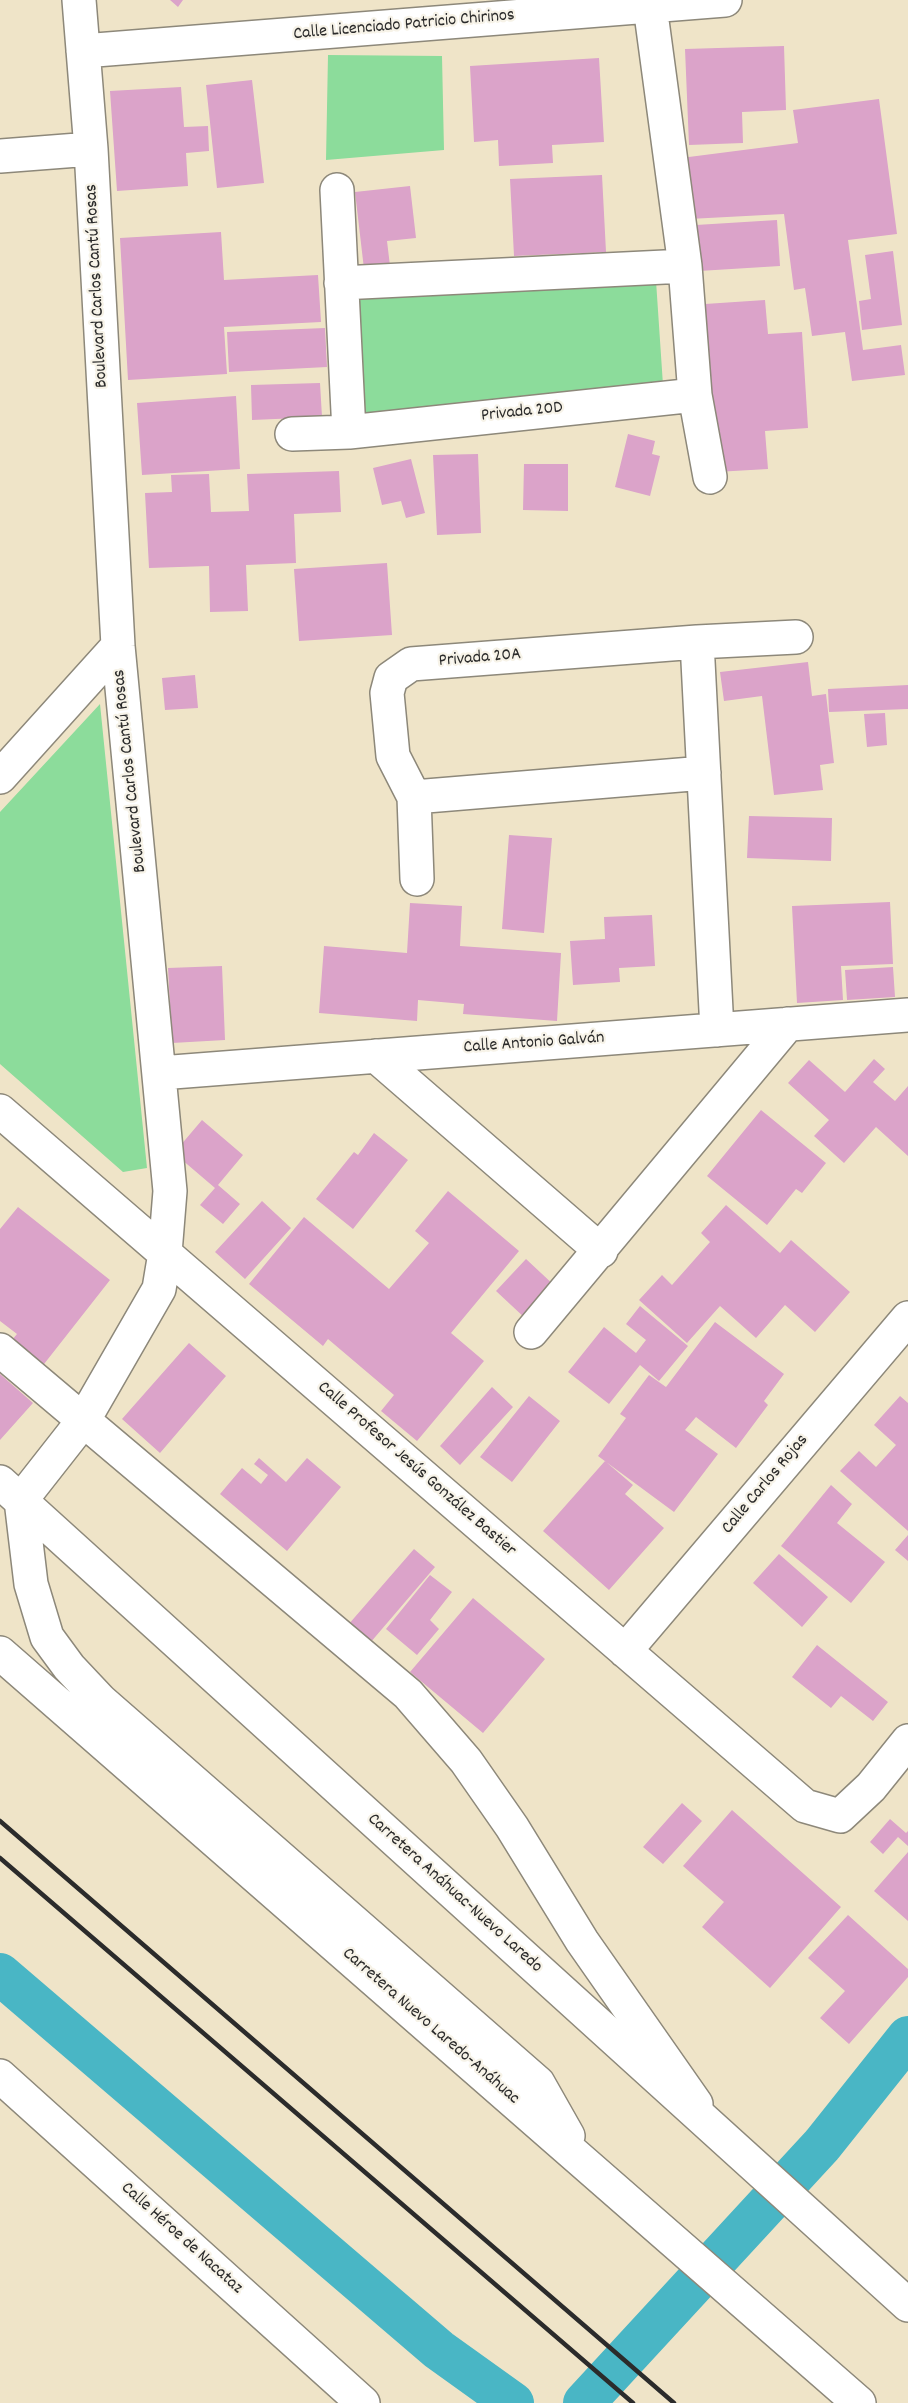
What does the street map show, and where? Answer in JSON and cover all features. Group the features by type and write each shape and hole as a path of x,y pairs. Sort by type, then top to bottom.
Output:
{"street":[{"name":"Boulevard Carlos Cantú Rosas","path":"11,1491 83,1421 159,1289 165,1253 170,1191 118,646 91,150 80,0"},
{"name":"Calle Licenciado Patricio Chirinos","path":"83,51 725,0"},
{"path":"650,6 684,266 695,394 710,477"},
{"path":"0,156 91,150"},
{"path":"337,190 349,432"},
{"path":"341,283 684,266"},
{"name":"Privada 20D","path":"292,434 349,432 695,394"},
{"name":"Privada 20A","path":"417,879 414,797 393,756 387,693 392,678 411,664 697,642 796,637"},
{"path":"697,642 717,1030"},
{"path":"0,777 118,646"},
{"path":"414,797 704,773"},
{"name":"Calle Antonio Galván","path":"160,1074 908,1015"},
{"path":"531,1332 601,1251 788,1024"},
{"path":"376,1056 601,1251"},
{"name":"Calle Profesor Jesús González Bastier","path":"0,1111 805,1806 840,1816 871,1787 908,1741"},
{"name":"Calle Carlos Rojas","path":"625,1651 908,1318"},
{"path":"0,1350 408,1694 466,1761 512,1827 582,1941 713,2128"},
{"path":"11,1491 31,1584 47,1637 69,1667 101,1701 538,2083 579,2156"},
{"name":"Carretera Anáhuac-Nuevo Laredo","path":"11,1491 908,2305"},
{"name":"Carretera Nuevo Laredo-Anáhuac","path":"0,1653 579,2156 859,2403"},
{"name":"Calle Héroe de Nacataz","path":"0,2076 363,2403"}],"green space":[{"path":"328,55 442,56 444,150 326,160"},
{"path":"654,251 663,385 365,422 356,266"},
{"path":"100,704 147,1168 123,1172 0,1064 0,812"}],"building":[{"path":"170,0 183,0 178,7"},
{"path":"784,46 786,110 742,112 743,143 689,145 685,49"},
{"path":"599,58 604,142 552,145 553,163 499,166 498,140 474,142 470,66"},
{"path":"252,80 264,183 217,188 206,85"},
{"path":"181,87 184,127 208,126 209,151 186,153 188,186 117,191 110,91"},
{"path":"879,99 897,234 848,240 863,350 901,345 905,375 852,381 845,332 812,336 805,288 794,290 784,214 689,219 681,158 798,143 793,110"},
{"path":"602,175 606,252 514,256 510,179"},
{"path":"410,186 416,238 387,241 390,266 364,269 355,192"},
{"path":"777,220 780,266 699,271 696,225"},
{"path":"221,232 224,280 318,275 321,322 224,327 227,374 128,380 120,238"},
{"path":"893,251 902,325 862,330 859,301 871,299 865,255"},
{"path":"765,300 768,334 802,332 808,428 765,431 768,469 716,472 705,304"},
{"path":"325,328 327,367 229,372 227,332"},
{"path":"320,383 322,417 252,420 251,385"},
{"path":"236,396 240,469 142,475 137,403"},
{"path":"628,434 655,441 652,454 660,456 650,496 615,487"},
{"path":"478,454 481,533 437,535 433,455"},
{"path":"411,459 425,513 406,518 401,501 382,505 373,468"},
{"path":"524,464 568,464 568,511 523,510"},
{"path":"339,471 341,512 294,514 296,563 246,565 248,611 210,612 209,566 149,568 145,493 172,492 171,475 209,474 211,512 249,511 247,474"},
{"path":"387,563 392,635 299,641 294,569"},
{"path":"808,662 812,696 826,694 834,763 820,765 823,790 774,795 762,696 724,701 720,672"},
{"path":"195,675 198,708 165,710 162,678"},
{"path":"908,685 908,709 829,712 828,689"},
{"path":"885,713 887,745 867,747 864,714"},
{"path":"749,816 832,818 831,861 747,858"},
{"path":"509,835 552,838 544,933 502,929"},
{"path":"890,902 893,964 841,966 843,1000 797,1003 792,906"},
{"path":"410,903 462,906 460,946 561,953 557,1021 463,1014 464,1004 418,1000 417,1021 319,1013 324,946 407,953"},
{"path":"652,915 655,966 619,968 620,982 573,985 570,941 605,939 604,917"},
{"path":"222,966 225,1040 172,1043 168,968"},
{"path":"893,967 895,997 847,1000 845,970"},
{"path":"874,1059 885,1069 873,1082 895,1101 908,1086 908,1156 876,1127 844,1163 814,1136 829,1120 788,1083 809,1060 845,1092"},
{"path":"761,1110 826,1163 802,1193 796,1189 767,1225 707,1176"},
{"path":"202,1120 243,1155 218,1185 240,1204 223,1224 200,1205 215,1188 174,1153"},
{"path":"374,1133 408,1160 353,1229 316,1199 354,1152 358,1155"},
{"path":"448,1191 519,1251 451,1333 484,1361 417,1441 381,1411 394,1395 328,1339 323,1346 249,1284 304,1217 389,1289 429,1243 415,1231"},
{"path":"262,1201 291,1228 245,1279 215,1252"},
{"path":"726,1205 780,1253 791,1240 850,1292 815,1332 785,1305 756,1338 720,1306 687,1343 639,1300 662,1275 672,1285 710,1242 701,1233"},
{"path":"18,1207 110,1280 37,1373 6,1347 17,1334 0,1321 0,1229"},
{"path":"526,1259 556,1287 526,1319 496,1291"},
{"path":"640,1306 688,1346 659,1381 640,1365 609,1404 568,1372 604,1327 636,1353 646,1340 626,1324"},
{"path":"715,1322 784,1374 764,1401 768,1405 736,1448 696,1417 685,1430 718,1454 674,1512 598,1456 626,1418 620,1414 649,1375 666,1387"},
{"path":"189,1343 226,1376 160,1453 122,1419"},
{"path":"0,1374 33,1403 0,1440"},
{"path":"492,1387 513,1407 460,1465 440,1446"},
{"path":"529,1396 560,1421 512,1482 480,1457"},
{"path":"900,1396 908,1403 908,1531 840,1471 859,1451 876,1467 896,1445 874,1425"},
{"path":"259,1458 286,1482 307,1458 341,1487 287,1551 220,1494 242,1468 261,1484 268,1475 254,1464"},
{"path":"605,1461 633,1485 625,1494 664,1528 609,1590 543,1531"},
{"path":"831,1485 852,1504 837,1523 885,1562 851,1603 781,1546"},
{"path":"908,1535 908,1561 895,1550"},
{"path":"414,1549 435,1567 370,1643 348,1625"},
{"path":"779,1554 828,1597 802,1627 753,1583"},
{"path":"430,1575 452,1592 430,1620 439,1629 417,1655 386,1629"},
{"path":"473,1598 545,1659 483,1733 410,1672"},
{"path":"817,1645 888,1702 873,1721 841,1696 831,1708 792,1677"},
{"path":"682,1803 702,1821 663,1864 643,1847"},
{"path":"732,1810 841,1907 770,1988 702,1927 724,1902 683,1866"},
{"path":"890,1819 906,1833 908,1831 908,1846 898,1837 883,1854 870,1842"},
{"path":"908,1852 908,1921 874,1891"},
{"path":"848,1915 908,1969 908,1977 849,2044 820,2018 845,1991 808,1958"}],"waterway":[{"path":"0,1974 439,2350 513,2403"},
{"path":"584,2403 822,2145 908,2037"}],"railway":[{"path":"0,1821 674,2403"},
{"path":"0,1858 633,2403"}]}
